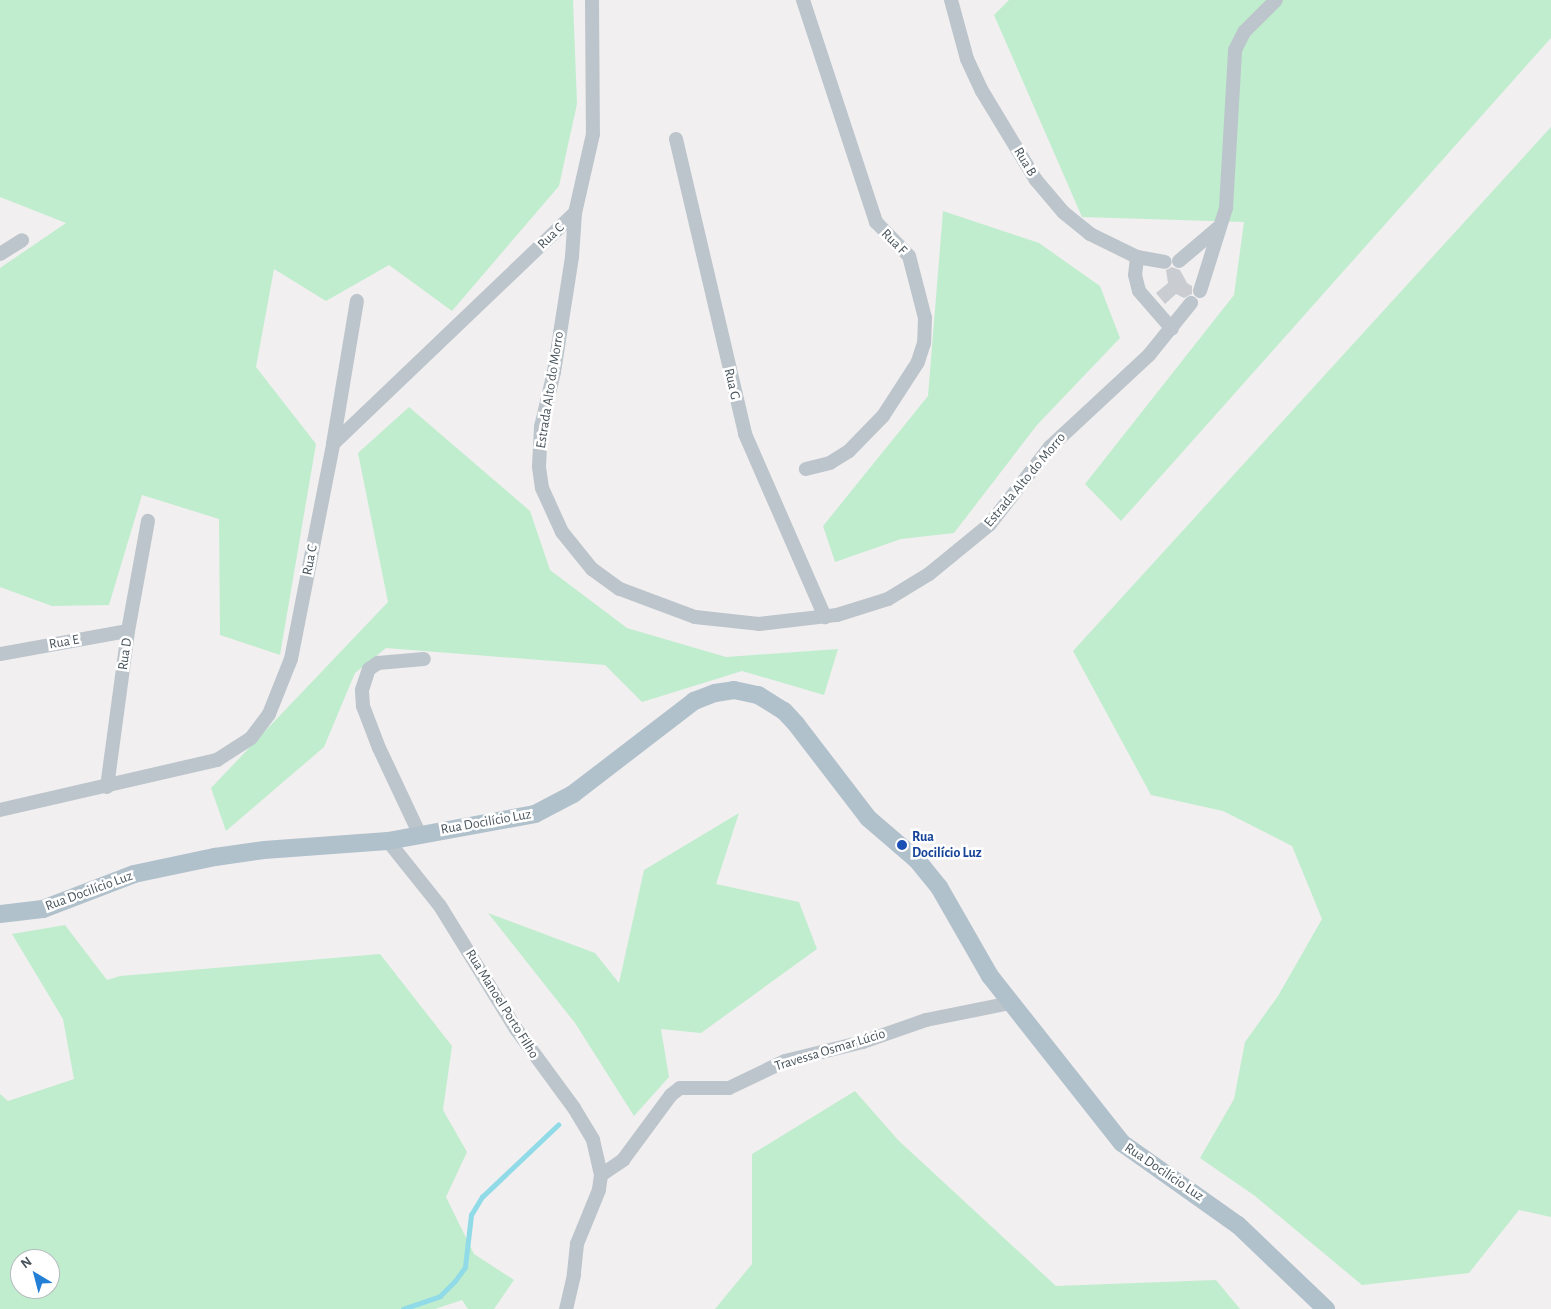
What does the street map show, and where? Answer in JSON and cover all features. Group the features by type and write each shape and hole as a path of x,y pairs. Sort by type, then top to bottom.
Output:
{"main road":[{"name":"Rua Docilício Luz","path":"0,914 43,909 134,874 197,860 264,850 388,841 547,810 588,783 694,701 715,693 734,690 758,695 784,711 868,818 917,860 939,887 990,976 1122,1143 1238,1225 1326,1309"}],"street":[{"name":"Estrada Alto do Morro","path":"592,0 592,134 575,213 572,257 554,372 541,427 539,467 542,488 562,532 592,569 620,589 670,610 724,622 760,624 825,617 863,608 888,599 929,574 990,524 1068,427 1149,355 1172,329 1191,303"},
{"name":"Rua F","path":"803,0 876,222 909,256 925,318 924,343 918,362 884,416 849,451 830,463 806,469"},
{"name":"Rua B","path":"951,0 967,59 982,91 1036,180 1063,212 1090,234 1136,257 1172,262 1219,227"},
{"path":"1200,291 1218,240 1219,227 1226,208 1235,50 1244,32 1276,0"},
{"name":"Rua G","path":"676,139 745,434 825,617"},
{"name":"Rua C","path":"0,810 107,787 216,760 251,738 268,714 290,659 334,444 575,213"},
{"path":"0,254 22,240"},
{"path":"1136,257 1135,275 1139,292 1172,329"},
{"path":"334,444 357,301"},
{"name":"Rua D","path":"107,787 128,631 148,521"},
{"name":"Rua E","path":"0,654 128,631"},
{"path":"420,835 379,748 363,706 362,690 369,669 378,663 424,659"},
{"name":"Rua Manoel Porto Filho","path":"388,841 440,906 516,1029 574,1108 593,1140 601,1175"},
{"name":"Travessa Osmar Lúcio","path":"601,1175 623,1160 670,1095 680,1088 729,1088 784,1061 863,1042 926,1020 1010,1003"},
{"path":"566,1309 574,1275 577,1244 599,1190 601,1175"}],"green space":[{"path":"0,0 573,0 577,104 559,186 452,311 389,265 326,301 274,269 256,367 316,444 280,655 220,635 219,519 142,495 109,605 52,606 0,587 0,268 66,223 0,197"},
{"path":"1009,0 1551,0 1551,38 1121,521 1085,484 1234,295 1244,222 1082,217 994,15"},
{"path":"1551,127 1551,1217 1519,1210 1469,1273 1362,1285 1255,1196 1200,1158 1234,1099 1245,1042 1278,996 1322,919 1292,846 1223,811 1151,795 1073,651"},
{"path":"943,211 1039,243 1100,286 1120,338 1037,425 954,533 901,539 835,562 823,526 928,396"},
{"path":"409,407 530,511 550,570 627,628 726,657 838,649 824,695 742,671 642,702 605,665 386,648 355,673 324,747 226,831 211,788 388,602 358,453"},
{"path":"739,813 716,884 799,902 817,949 701,1033 661,1029 669,1077 634,1116 575,1023 488,913 595,953 619,983 644,870"},
{"path":"65,925 107,980 120,976 380,954 452,1046 443,1110 467,1152 446,1197 474,1254 514,1280 494,1309 468,1309 462,1300 435,1309 0,1309 0,1094 8,1101 74,1079 63,1019 12,934"},
{"path":"855,1091 898,1140 1056,1286 1216,1280 1240,1309 715,1309 752,1264 752,1154"}],"building":[{"path":"1172,267 1180,270 1187,283 1192,286 1192,294 1184,298 1176,294 1165,304 1156,293 1168,283 1166,270"}],"waterway":[{"path":"403,1309 440,1296 455,1281 465,1267 471,1215 482,1197 558,1125"}],"place":[{"name":"Rua Docilício Luz","path":"902,845"}]}
